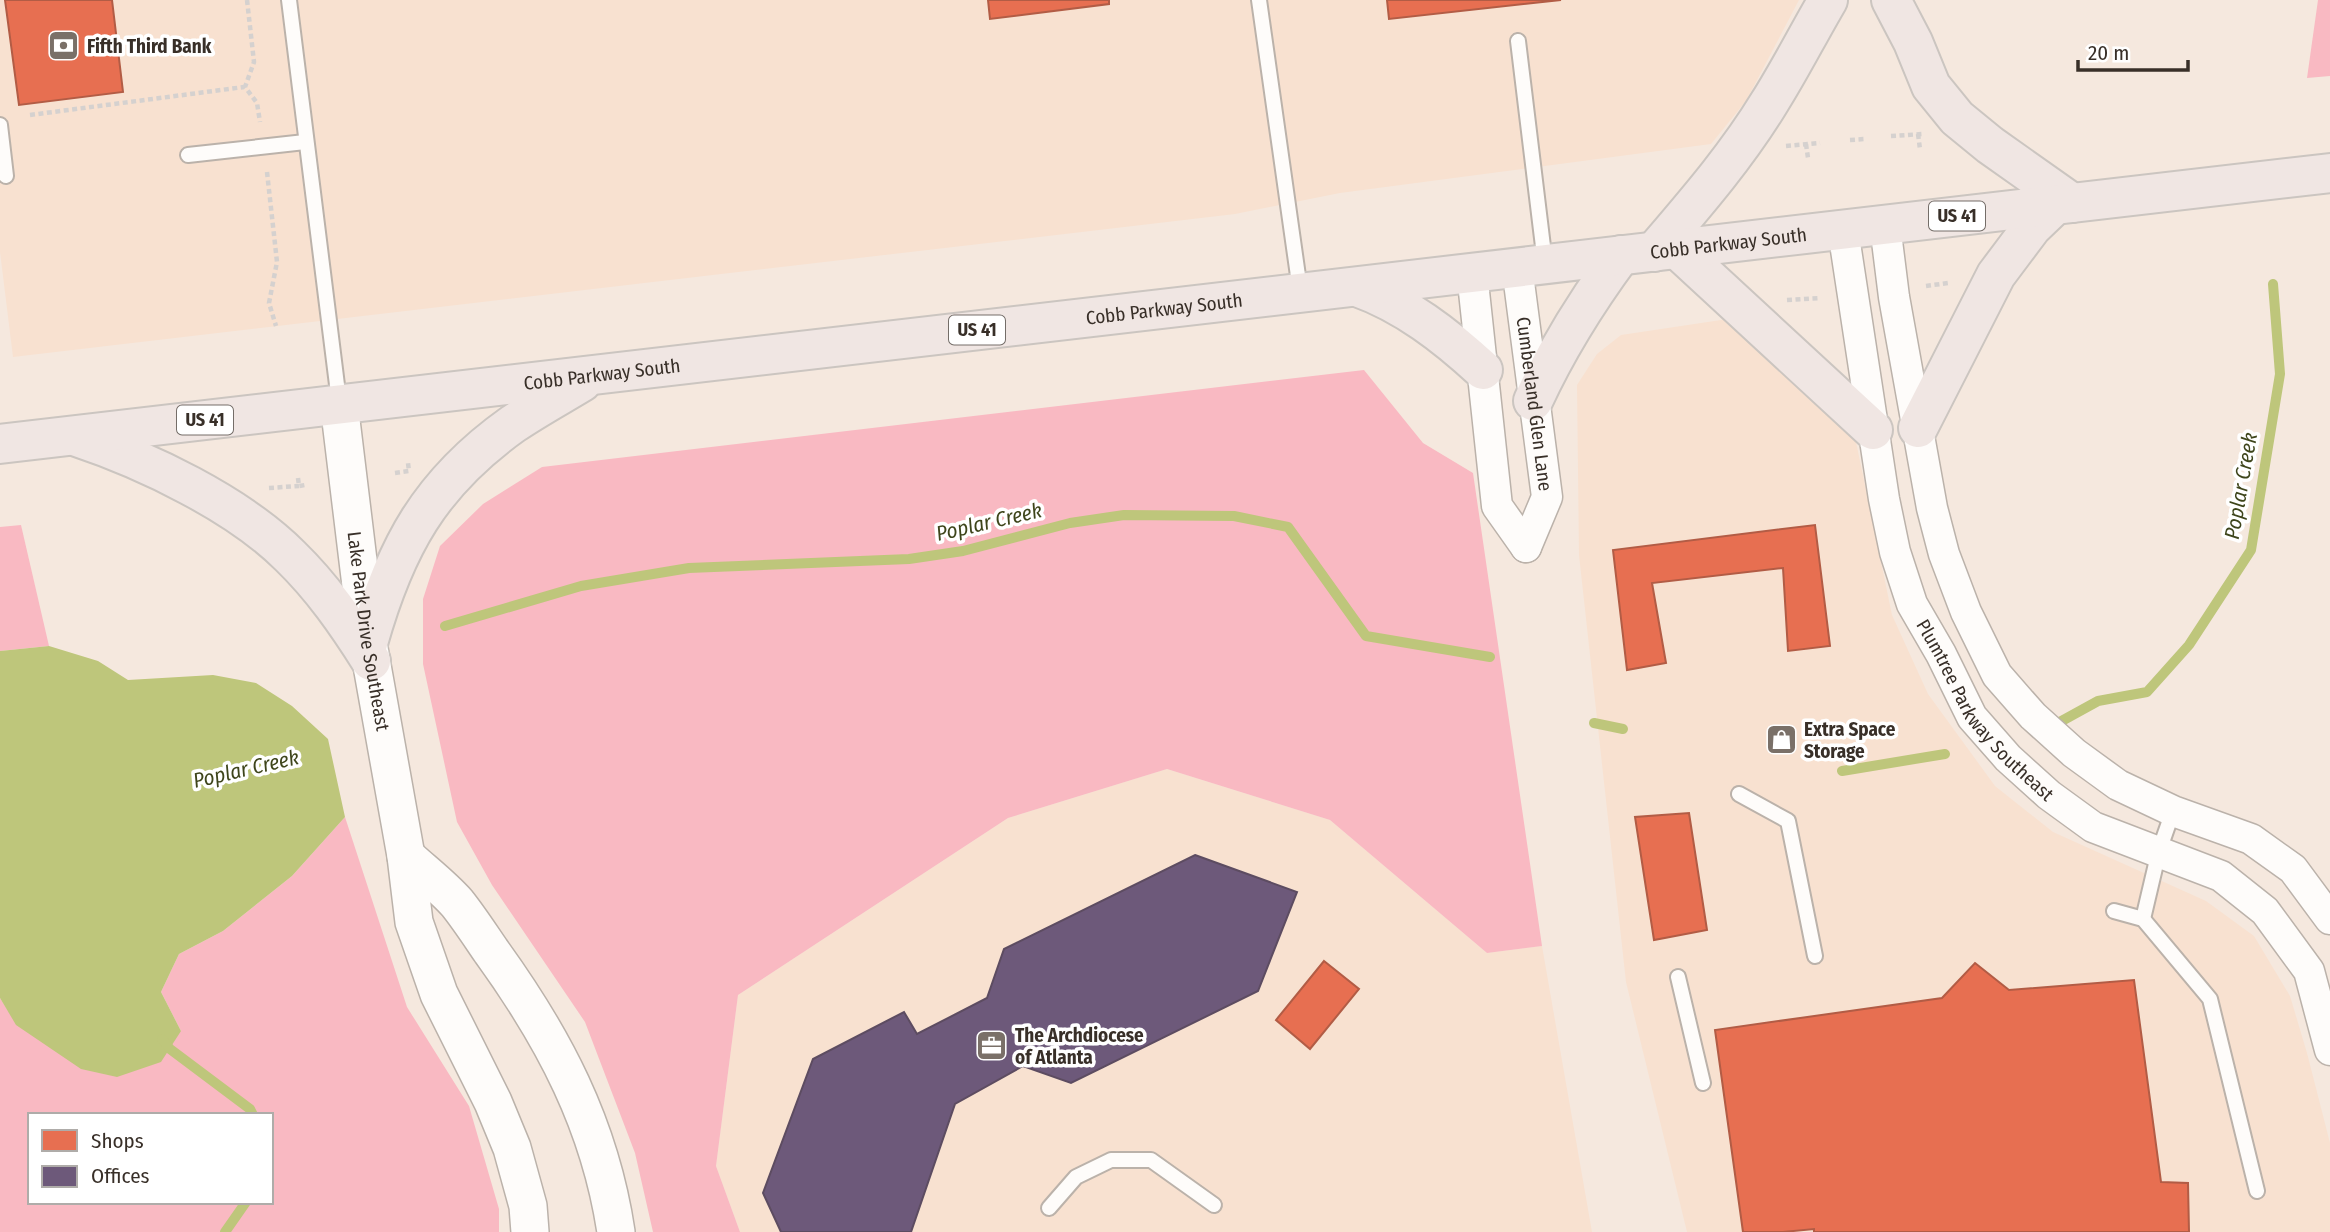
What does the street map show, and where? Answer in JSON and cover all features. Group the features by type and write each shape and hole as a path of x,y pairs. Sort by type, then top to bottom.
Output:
{"main road":[{"path":"1534,401 1546,373 1590,298 1651,252 1706,192 1769,103 1828,0"},
{"path":"1891,0 1913,41 1931,86 1957,118 2063,204 2032,228 1996,275 1918,428"},
{"name":"Cobb Parkway South","path":"0,444 2330,173"},
{"path":"1651,252 1873,430"},
{"path":"1355,286 1408,311 1442,335 1483,370"},
{"path":"370,652 378,609 400,552 440,489 478,452 514,424 593,375"},
{"path":"71,435 107,447 186,485 257,528 315,582 370,652"}],"street":[{"name":"Plumtree Parkway Southeast","path":"1885,225 1894,298 1932,508 1944,554 1966,612 1997,675 2033,716 2074,753 2118,785 2173,811 2251,839 2294,869 2330,919"},
{"name":"Plumtree Parkway Southeast","path":"1843,230 1873,430 1895,552 1912,604 1972,716 2008,758 2060,803 2093,827 2221,876 2265,911 2309,971 2330,1050"},
{"name":"Cumberland Glen Lane","path":"1472,273 1497,506 1526,547 1547,497 1534,401 1531,266"},
{"name":"Lake Park Drive Southeast","path":"339,404 370,652 406,856 414,922 439,994 493,1102 512,1148 527,1206 530,1232"},
{"path":"406,856 456,902 513,981 559,1058 579,1096 594,1140 611,1197 616,1232"}],"lane":[{"path":"289,0 339,404"},
{"path":"1259,0 1300,293"},
{"path":"1518,41 1531,266"},
{"path":"0,125 6,176"},
{"path":"188,155 305,142"},
{"path":"1739,794 1787,821 1815,956"},
{"path":"2143,919 2159,852 2173,811"},
{"path":"2114,911 2143,919 2210,999 2257,1191"},
{"path":"1678,977 1703,1083"},
{"path":"1049,1208 1076,1177 1111,1160 1151,1160 1214,1205"}],"path":[{"path":"30,114 245,87"},
{"path":"1918,134 1920,149"},
{"path":"1850,140 1865,139"},
{"path":"1807,144 1808,158"},
{"path":"1920,287 1935,282 1958,281"},
{"path":"1784,301 1826,298"},
{"path":"298,478 299,486 305,485"}],"shaded area":[{"path":"0,0 1799,0 1746,101 1711,144 1340,193 1235,214 13,357 0,252"},
{"path":"2318,0 2330,0 2330,76 2307,78"},
{"name":"Extra Space Storage","path":"1741,317 1855,437 1892,615 1928,694 1995,786 2053,832 2206,901 2254,936 2290,996 2307,1053 2330,1143 2330,1232 1687,1232 1626,982 1579,555 1577,385 1597,354 1621,335"},
{"path":"1364,370 1423,443 1473,473 1542,946 1487,953 1330,820 1167,769 1008,818 738,995 716,1166 740,1232 653,1232 635,1153 585,1022 492,885 457,822 423,664 423,599 440,546 483,504 542,467"},
{"path":"21,525 49,646 0,651 0,527"},
{"path":"1167,769 1330,820 1487,953 1542,946 1592,1232 740,1232 716,1166 738,995 1008,818"},
{"path":"345,817 407,1007 469,1106 499,1209 499,1232 0,1232 0,998 17,1025 181,1031 161,992 179,954 223,931 292,876"}],"water":[{"path":"49,646 98,661 128,680 213,675 256,683 292,706 328,739 345,817 292,876 223,931 179,954 161,992 181,1031 161,1062 117,1077 81,1069 16,1025 0,998 0,651"}],"building: Shops":[{"name":"Fifth Third Bank","path":"5,0 112,0 123,92 19,105"},
{"path":"988,0 1109,0 1109,4 990,19"},
{"path":"1387,0 1561,0 1389,19"},
{"path":"1815,525 1830,646 1788,651 1783,568 1652,583 1666,663 1627,670 1613,550"},
{"path":"1689,813 1707,930 1654,940 1635,817"},
{"path":"1324,961 1359,989 1310,1049 1276,1020"},
{"path":"1975,963 2009,990 2134,980 2161,1182 2188,1183 2189,1232 1814,1232 1814,1229 1743,1232 1715,1030 1942,998"}],"building: Offices":[{"name":"The Archdiocese of Atlanta","path":"1195,855 1297,892 1258,991 1071,1083 1023,1066 955,1104 911,1232 781,1232 763,1193 813,1059 904,1012 917,1034 987,998 1004,949"}],"waterway":[{"name":"Poplar Creek","path":"2058,723 2098,701 2147,692 2189,645 2251,550 2280,374 2273,284"},
{"name":"Poplar Creek","path":"445,626 581,586 689,568 909,559 963,551 1070,523 1124,515 1234,516 1288,527 1366,636 1490,657"},
{"name":"Poplar Creek","path":"1594,723 1623,729"},
{"name":"Poplar Creek","path":"1842,771 1945,754"},
{"name":"Poplar Creek","path":"162,1039 170,1049 252,1113"},
{"name":"Poplar Creek","path":"225,1232 245,1204"}],"place":[{"name":"Fifth Third Bank","path":"64,46"},
{"name":"Extra Space Storage","path":"1781,740"},
{"name":"The Archdiocese of Atlanta","path":"992,1046"}]}
